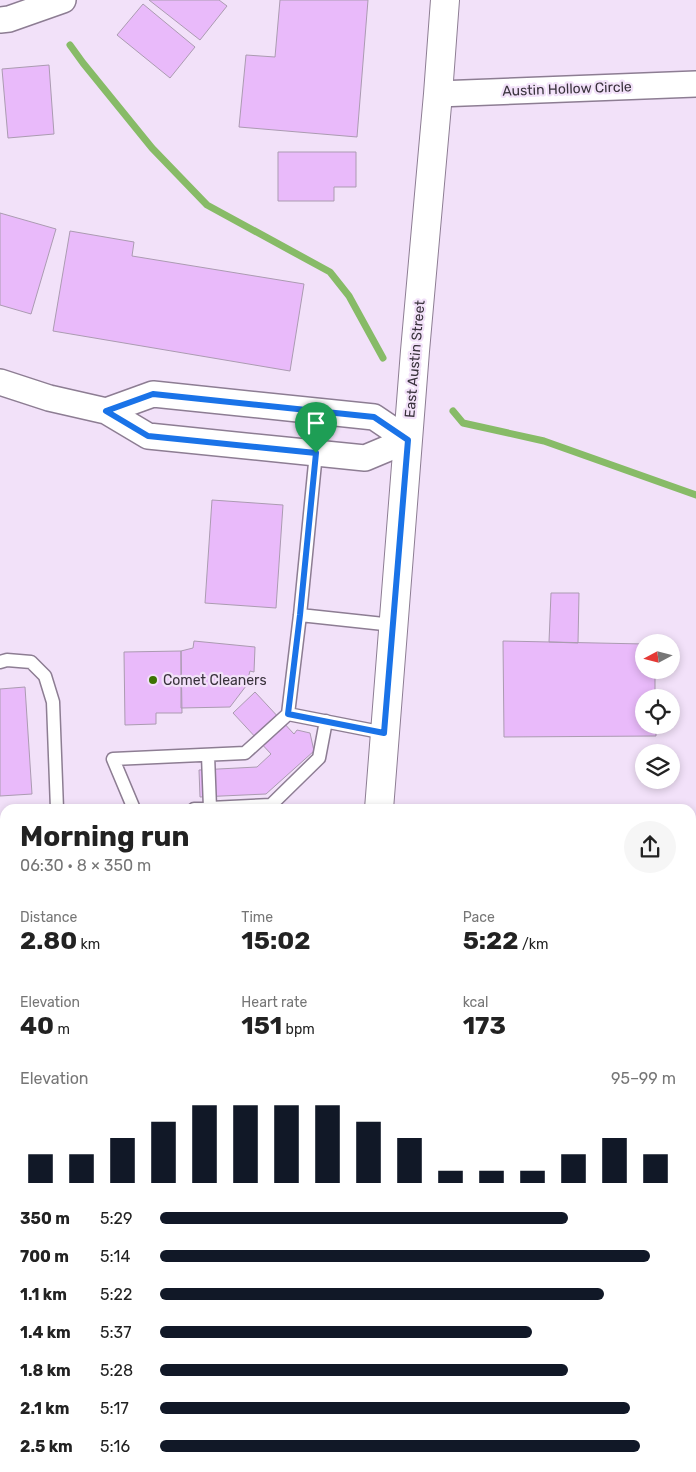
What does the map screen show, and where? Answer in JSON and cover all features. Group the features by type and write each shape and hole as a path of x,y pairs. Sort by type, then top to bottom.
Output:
{"main road":[{"name":"East Austin Street","path":"379,804 445,0"}],"street":[{"path":"0,20 9,19 63,0"},
{"name":"Austin Hollow Circle","path":"438,94 696,84"},
{"path":"0,382 49,398 106,411 148,436 365,458 408,440"},
{"path":"106,411 153,394 374,417 408,440"}],"lane":[{"path":"132,804 113,759 245,753 288,714 316,453"},
{"path":"300,615 393,625"},
{"path":"0,662 8,660 31,662 46,676 53,702 57,804"},
{"path":"288,714 384,733"},
{"path":"272,804 319,758 326,721"},
{"path":"208,755 210,804"}],"building":[{"path":"149,0 219,0 227,6 200,40"},
{"path":"280,0 368,0 357,137 239,127 246,55 275,57"},
{"path":"143,4 195,47 170,78 117,35"},
{"path":"49,65 54,134 8,138 2,69"},
{"path":"278,152 356,152 356,187 334,187 334,201 278,201"},
{"path":"0,213 56,229 31,314 0,305"},
{"path":"70,231 134,242 132,256 304,284 290,371 53,331"},
{"path":"212,500 283,505 276,608 205,603"},
{"path":"551,593 579,593 578,643 549,642"},
{"path":"194,641 255,647 254,672 250,671 246,686 230,707 181,708 181,651 193,648"},
{"path":"503,641 635,644 635,679 655,679 655,689 635,689 635,734 656,734 656,736 504,737"},
{"name":"Comet Cleaners","path":"181,651 182,713 156,713 156,724 125,725 124,652"},
{"path":"25,687 32,794 0,796 0,689"},
{"path":"255,692 294,734 297,730 310,733 314,751 266,794 200,797 199,770 257,767 271,754 233,713"}],"waterway":[{"path":"70,45 152,148 207,205 330,272 349,296 383,358"},
{"path":"453,411 463,423 544,441 696,495"}],"place":[{"name":"Comet Cleaners","path":"153,680"}],"route":[{"path":"153,394 374,417 408,440 384,733 288,714 316,453 148,436 106,411 153,394"}]}
